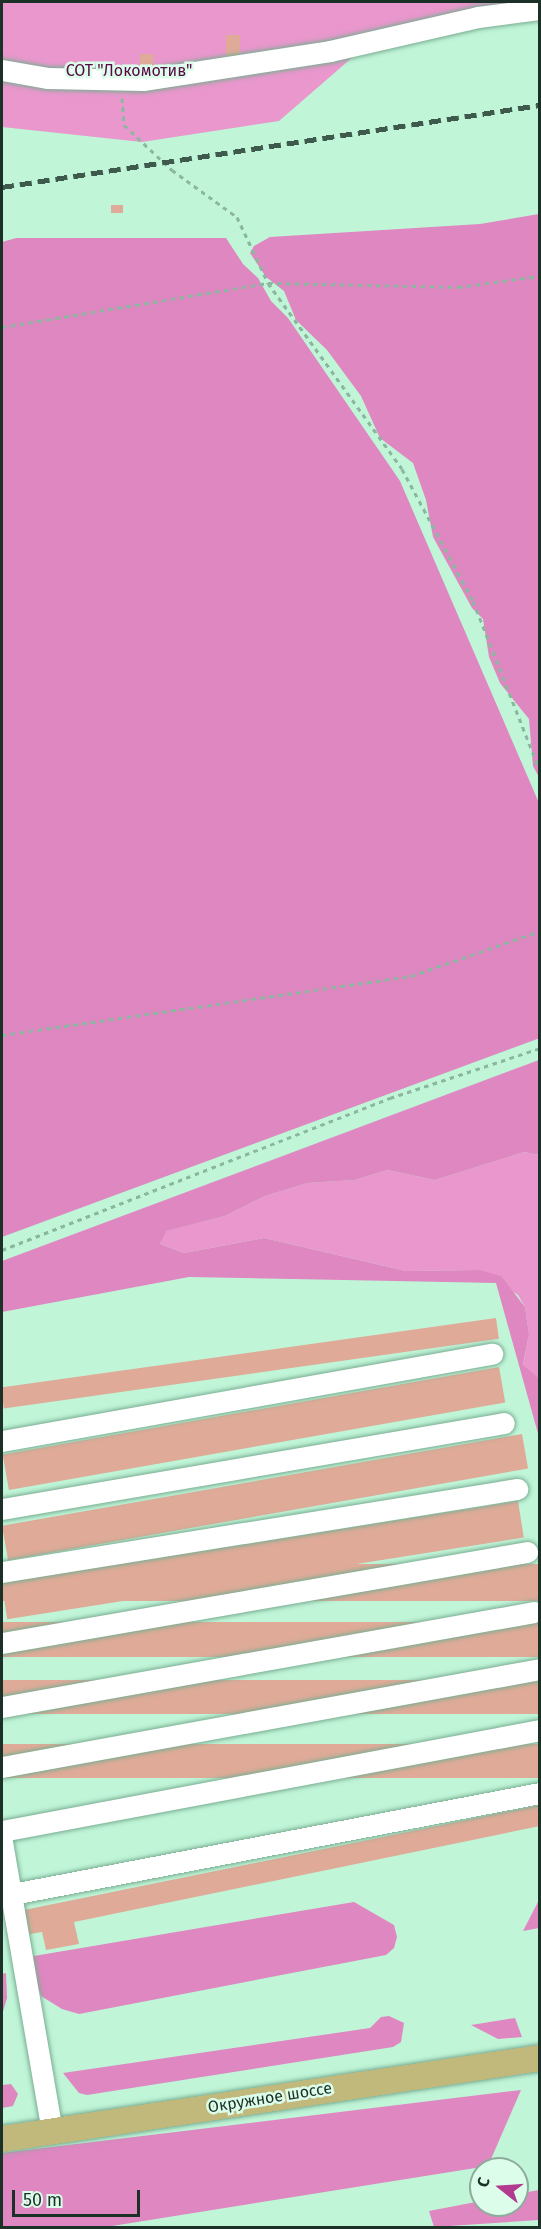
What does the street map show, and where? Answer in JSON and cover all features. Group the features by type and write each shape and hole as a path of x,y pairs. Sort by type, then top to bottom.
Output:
{"main road":[{"name":"Окружное шоссе","path":"2,2139 540,2058"}],"lane":[{"path":"2,70 48,78 143,80 330,51 478,17 540,9"},
{"path":"2,1441 492,1354"},
{"path":"2,1509 504,1423"},
{"path":"2,1572 517,1489"},
{"path":"2,1643 528,1552"},
{"path":"2,1707 534,1612"},
{"path":"2,1767 540,1668"},
{"path":"2,1831 540,1730"},
{"path":"6,1895 540,1793"},
{"path":"2,1842 6,1895 52,2131"}],"path":[{"path":"120,80 124,124 172,170 237,217 268,283 402,469 473,601 540,771"},
{"path":"2,327 268,283 459,287 540,276"},
{"path":"2,1035 411,976 540,931"},
{"path":"2,1250 390,1098 540,1048"}],"green space":[{"name":"СОТ \"Локомотив\"","path":"2,2 539,2 354,56 279,121 142,142 2,127"},
{"path":"524,1152 539,1155 539,1378 523,1366 529,1334 525,1307 518,1295 479,1270 406,1271 264,1238 184,1253 160,1244 165,1231 225,1216 265,1196 308,1183 355,1180 387,1170 435,1180"}],"shaded area":[{"path":"540,214 539,777 533,766 529,719 500,683 489,657 483,619 472,608 433,537 426,500 413,463 380,438 361,396 327,350 296,320 284,291 266,277 250,253 254,246 270,237 480,224"},
{"path":"16,238 226,238 243,264 258,278 271,301 288,318 400,481 539,803 540,1038 2,1237 2,242"},
{"path":"539,1060 539,1155 524,1152 435,1180 387,1170 355,1180 308,1183 265,1196 225,1216 166,1231 160,1244 184,1253 264,1238 406,1271 479,1270 501,1276 525,1307 529,1334 523,1365 539,1378 539,1437 496,1283 189,1277 2,1312 2,1261"},
{"path":"539,1900 539,1928 523,1931"},
{"path":"354,1902 394,1925 397,1937 394,1948 386,1955 79,2014 62,2009 41,1996 28,1957"},
{"path":"6,1973 7,1998 2,2015 2,1974"},
{"path":"389,2016 404,2023 401,2042 393,2047 87,2095 79,2093 63,2073 370,2028 381,2017"},
{"path":"515,2018 522,2037 498,2039 471,2025"},
{"path":"11,2084 18,2094 13,2106 2,2108 2,2085"},
{"path":"521,2090 492,2157 469,2157 469,2169 106,2227 2,2227 2,2153"},
{"path":"539,2190 539,2220 434,2227 429,2211 469,2203 469,2217 529,2217 529,2192"}],"building":[{"path":"226,35 240,35 240,57 226,57"},
{"path":"140,54 153,54 153,71 140,71"},
{"path":"111,205 123,205 123,213 111,213"},
{"path":"496,1318 499,1339 4,1408 2,1387"},
{"path":"499,1367 505,1402 9,1490 3,1455"},
{"path":"522,1434 528,1468 8,1560 2,1526"},
{"path":"518,1501 524,1538 7,1619 2,1583"},
{"path":"2,1564 540,1564 540,1601 2,1601"},
{"path":"2,1622 540,1622 540,1657 2,1657"},
{"path":"2,1680 540,1680 540,1714 2,1714"},
{"path":"3,1744 540,1744 540,1778 3,1778"},
{"path":"540,1805 540,1826 74,1922 79,1944 46,1950 42,1932 24,1935 19,1911"}],"railway":[{"path":"2,187 540,105"}]}
